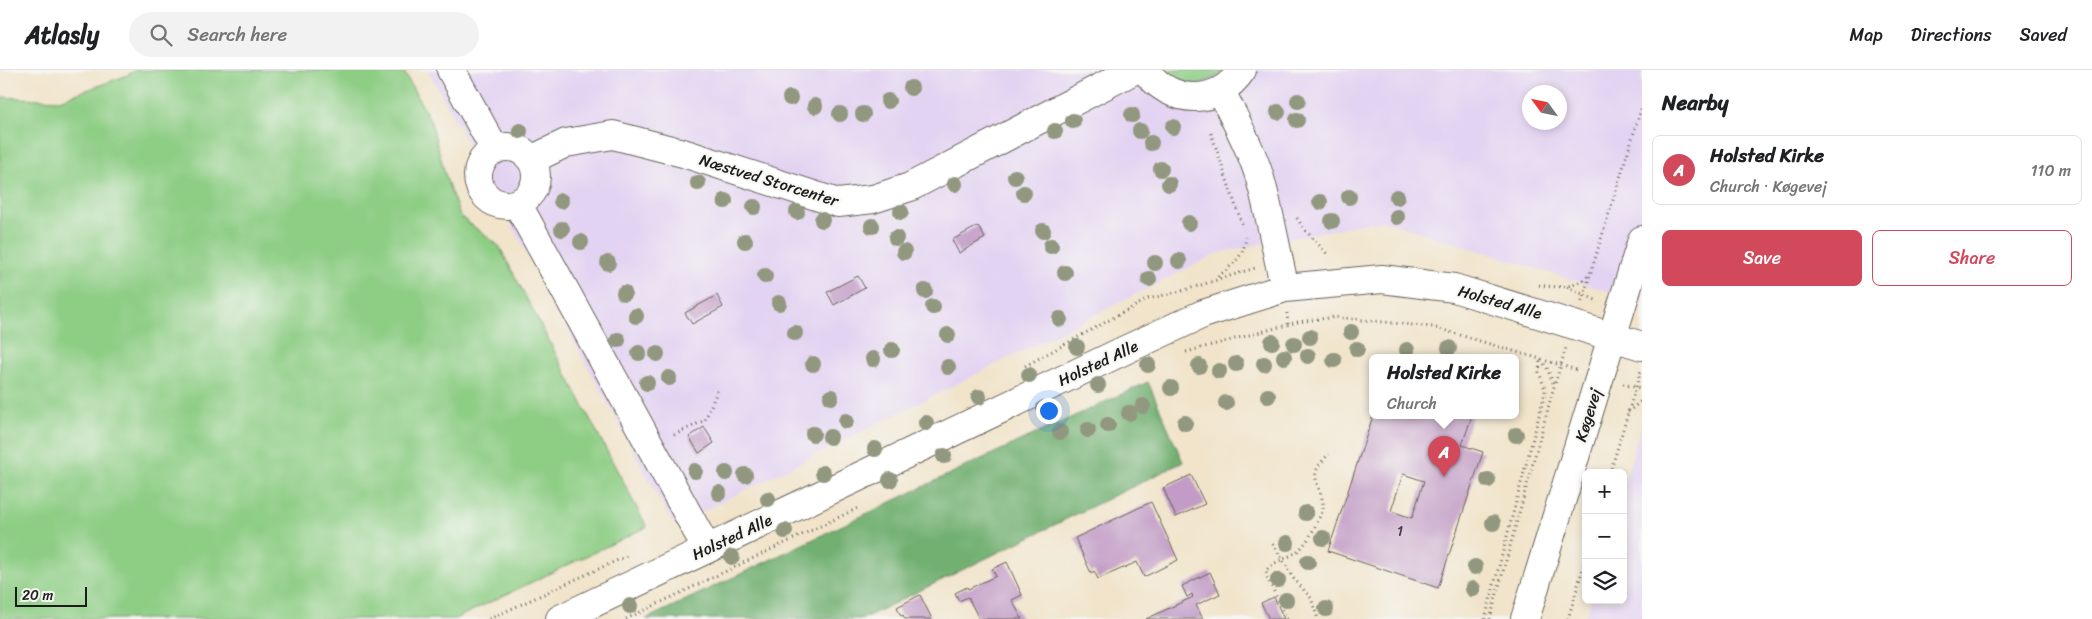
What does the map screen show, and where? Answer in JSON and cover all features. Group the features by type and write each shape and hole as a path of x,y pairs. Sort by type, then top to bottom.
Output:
{"street":[{"path":"451,70 495,150"},
{"name":"Næstved Storcenter","path":"531,160 566,143 613,135 683,153 838,204 874,199 910,187 1134,70"},
{"path":"1145,70 1153,80 1168,91 1185,97 1204,97 1221,91 1236,79 1242,70"},
{"path":"1221,91 1250,150 1259,174 1284,288"},
{"path":"505,147 515,148 524,152 531,160 536,176 535,184 531,192 518,203 508,205 498,203 489,199 482,192 479,182 480,168 487,155 505,147"},
{"path":"518,203 707,549"},
{"name":"Køgevej","path":"1525,619 1642,240"},
{"name":"Holsted Alle","path":"560,619 1133,346 1203,314 1284,288 1382,279 1454,288 1612,335 1642,346"}],"path":[{"path":"1490,619 1554,386 1642,106"},
{"path":"1208,126 1246,237 1244,252 1238,260 1216,279"},
{"path":"1559,286 1575,285 1584,280 1590,273"},
{"path":"1184,353 1298,322 1334,317 1433,327 1540,360 1547,368 1554,386"},
{"path":"1485,619 1545,393 1539,372 1540,360"},
{"path":"1611,469 1642,366"},
{"path":"1635,387 1642,389"},
{"path":"670,438 704,420 718,389"},
{"path":"1628,412 1642,400"},
{"path":"1287,619 1266,574 1268,569 1297,552 1303,546 1322,512 1323,504 1316,475 1317,469 1329,454"},
{"path":"626,619 859,508"},
{"path":"1273,544 1294,579 1311,598 1318,619"},
{"path":"489,619 631,554"},
{"path":"1568,619 1586,559"}],"shaded area":[{"path":"428,70 1642,70 1642,302 1382,220 1218,253 674,526"},
{"path":"1642,423 1642,619 1585,619 1590,604 1627,604 1627,474"}],"green space":[{"path":"135,70 403,70 431,122 447,181 460,216 499,246 647,527 455,619 0,619 0,97 59,100 128,75"},
{"path":"1162,70 1226,70 1208,81 1194,84 1180,80"},
{"path":"1148,382 1183,462 862,619 646,619 977,461"}],"building":[{"path":"978,226 985,238 959,253 952,240"},
{"path":"858,276 865,288 834,305 827,292"},
{"path":"717,295 723,307 692,324 685,313"},
{"path":"1372,419 1471,419 1462,445 1483,452 1438,588 1328,551","holes":["1403,474 1424,481 1412,518 1391,511"]},
{"path":"704,427 714,443 699,453 689,437"},
{"path":"1191,475 1205,504 1176,517 1163,488"},
{"path":"1151,502 1178,560 1144,577 1137,562 1098,579 1094,571 1091,573 1075,538"},
{"path":"1007,562 1022,595 1012,600 1022,619 979,619 968,597 959,601 955,593 996,576 992,569"},
{"path":"1210,572 1220,594 1196,605 1203,619 1146,619 1193,597 1192,594 1187,597 1182,586"},
{"path":"920,595 932,619 905,619 903,615 901,616 897,607"},
{"path":"1274,597 1284,619 1269,619 1261,603"}],"place":[{"name":"Holsted Kirke","path":"1444,477"}]}
